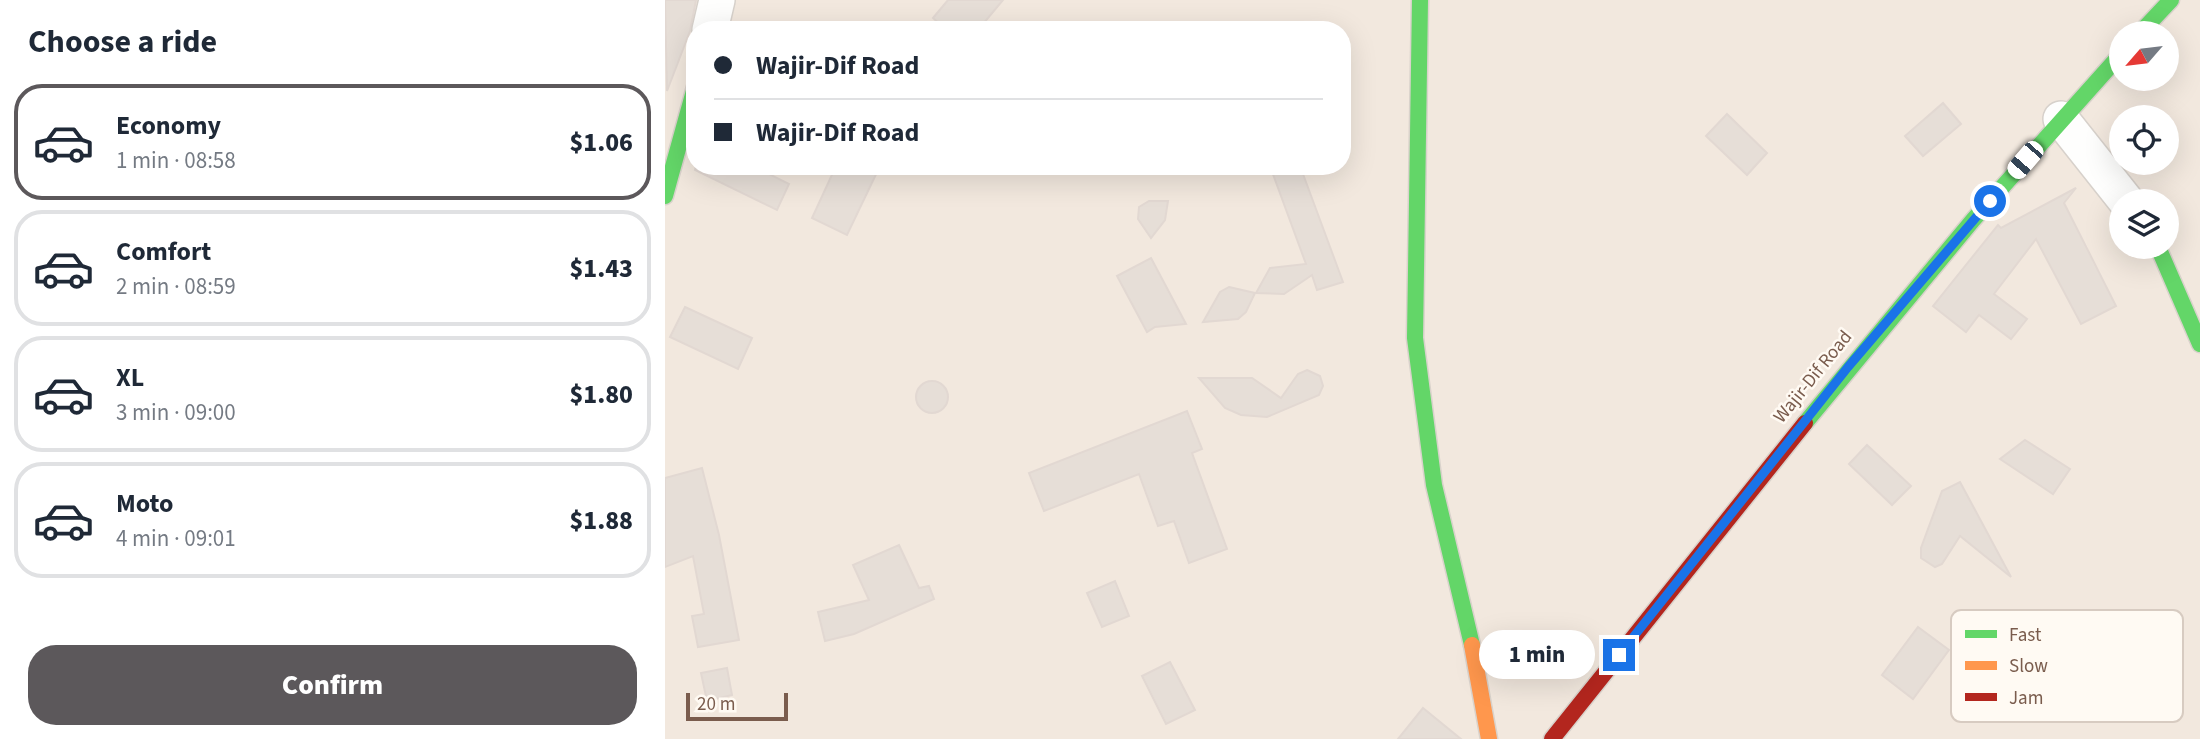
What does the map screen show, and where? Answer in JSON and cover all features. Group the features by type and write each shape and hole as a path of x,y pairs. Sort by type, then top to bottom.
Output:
{"street":[{"path":"712,21 717,0"},
{"path":"1420,0 1415,338 1434,485 1468,625 1489,739"},
{"path":"2151,21 2171,0"},
{"name":"Wajir-Dif Road","path":"1552,739 1848,367 2109,67"},
{"path":"2061,119 2116,189"},
{"path":"665,196 686,120"},
{"path":"2163,259 2200,344"}],"shaded area":[{"path":"665,0 2200,0 2200,739 665,739"}],"building":[{"path":"665,0 696,0 692,21 686,21 686,41 667,91"},
{"path":"948,0 1003,0 986,21 936,21 933,18"},
{"path":"1943,103 1961,124 1923,156 1905,136"},
{"path":"1727,114 1767,153 1747,175 1706,136"},
{"path":"705,175 771,175 789,184 777,210"},
{"path":"832,175 876,175 847,235 812,218"},
{"path":"1273,175 1303,175 1343,282 1317,290 1312,275 1284,294 1256,293 1270,268 1306,264"},
{"path":"2076,188 2064,203 2116,306 2081,324 2036,239 1994,294 2027,319 2011,339 1979,315 1966,332 1933,306 1998,225 2001,228"},
{"path":"1149,201 1168,201 1165,220 1151,238 1138,219 1139,207"},
{"path":"1151,258 1186,324 1155,327 1147,332 1117,276"},
{"path":"1229,287 1255,293 1246,312 1238,319 1203,322 1220,292"},
{"path":"685,307 752,338 738,369 670,337"},
{"path":"1307,370 1320,376 1323,386 1319,395 1267,417 1241,415 1225,408 1199,378 1252,378 1281,398 1298,374"},
{"path":"932,381 944,385 948,397 944,409 932,413 920,409 916,397 920,385"},
{"path":"1187,411 1202,449 1192,453 1227,549 1189,563 1174,521 1158,526 1139,474 1044,511 1029,473"},
{"path":"2025,440 2070,469 2053,494 2000,459"},
{"path":"1867,445 1911,486 1892,505 1849,464"},
{"path":"702,468 719,535 739,640 698,647 692,616 704,614 693,556 665,567 665,478"},
{"path":"1960,482 2011,577 1960,536 1942,564 1935,567 1921,558 1921,548 1942,491"},
{"path":"899,545 919,588 929,586 934,599 854,634 825,641 818,612 869,600 853,565"},
{"path":"1115,581 1129,616 1102,627 1087,593"},
{"path":"1918,627 1949,650 1913,699 1882,675"},
{"path":"1170,662 1195,710 1166,724 1142,676"},
{"path":"727,668 732,695 707,701 701,673"},
{"path":"1423,708 1461,739 1398,739"}],"traffic: fast":[{"path":"1420,0 1415,338 1434,485 1472,645"},
{"path":"2151,21 2171,0"},
{"path":"1805,423 1973,220 2109,67"},
{"path":"665,196 686,120"},
{"path":"2163,259 2200,344"}],"traffic: slow":[{"path":"1472,645 1489,739"}],"traffic: jam":[{"path":"1552,739 1805,423"}],"route":[{"path":"1619,655 1848,367 1990,201"}]}
